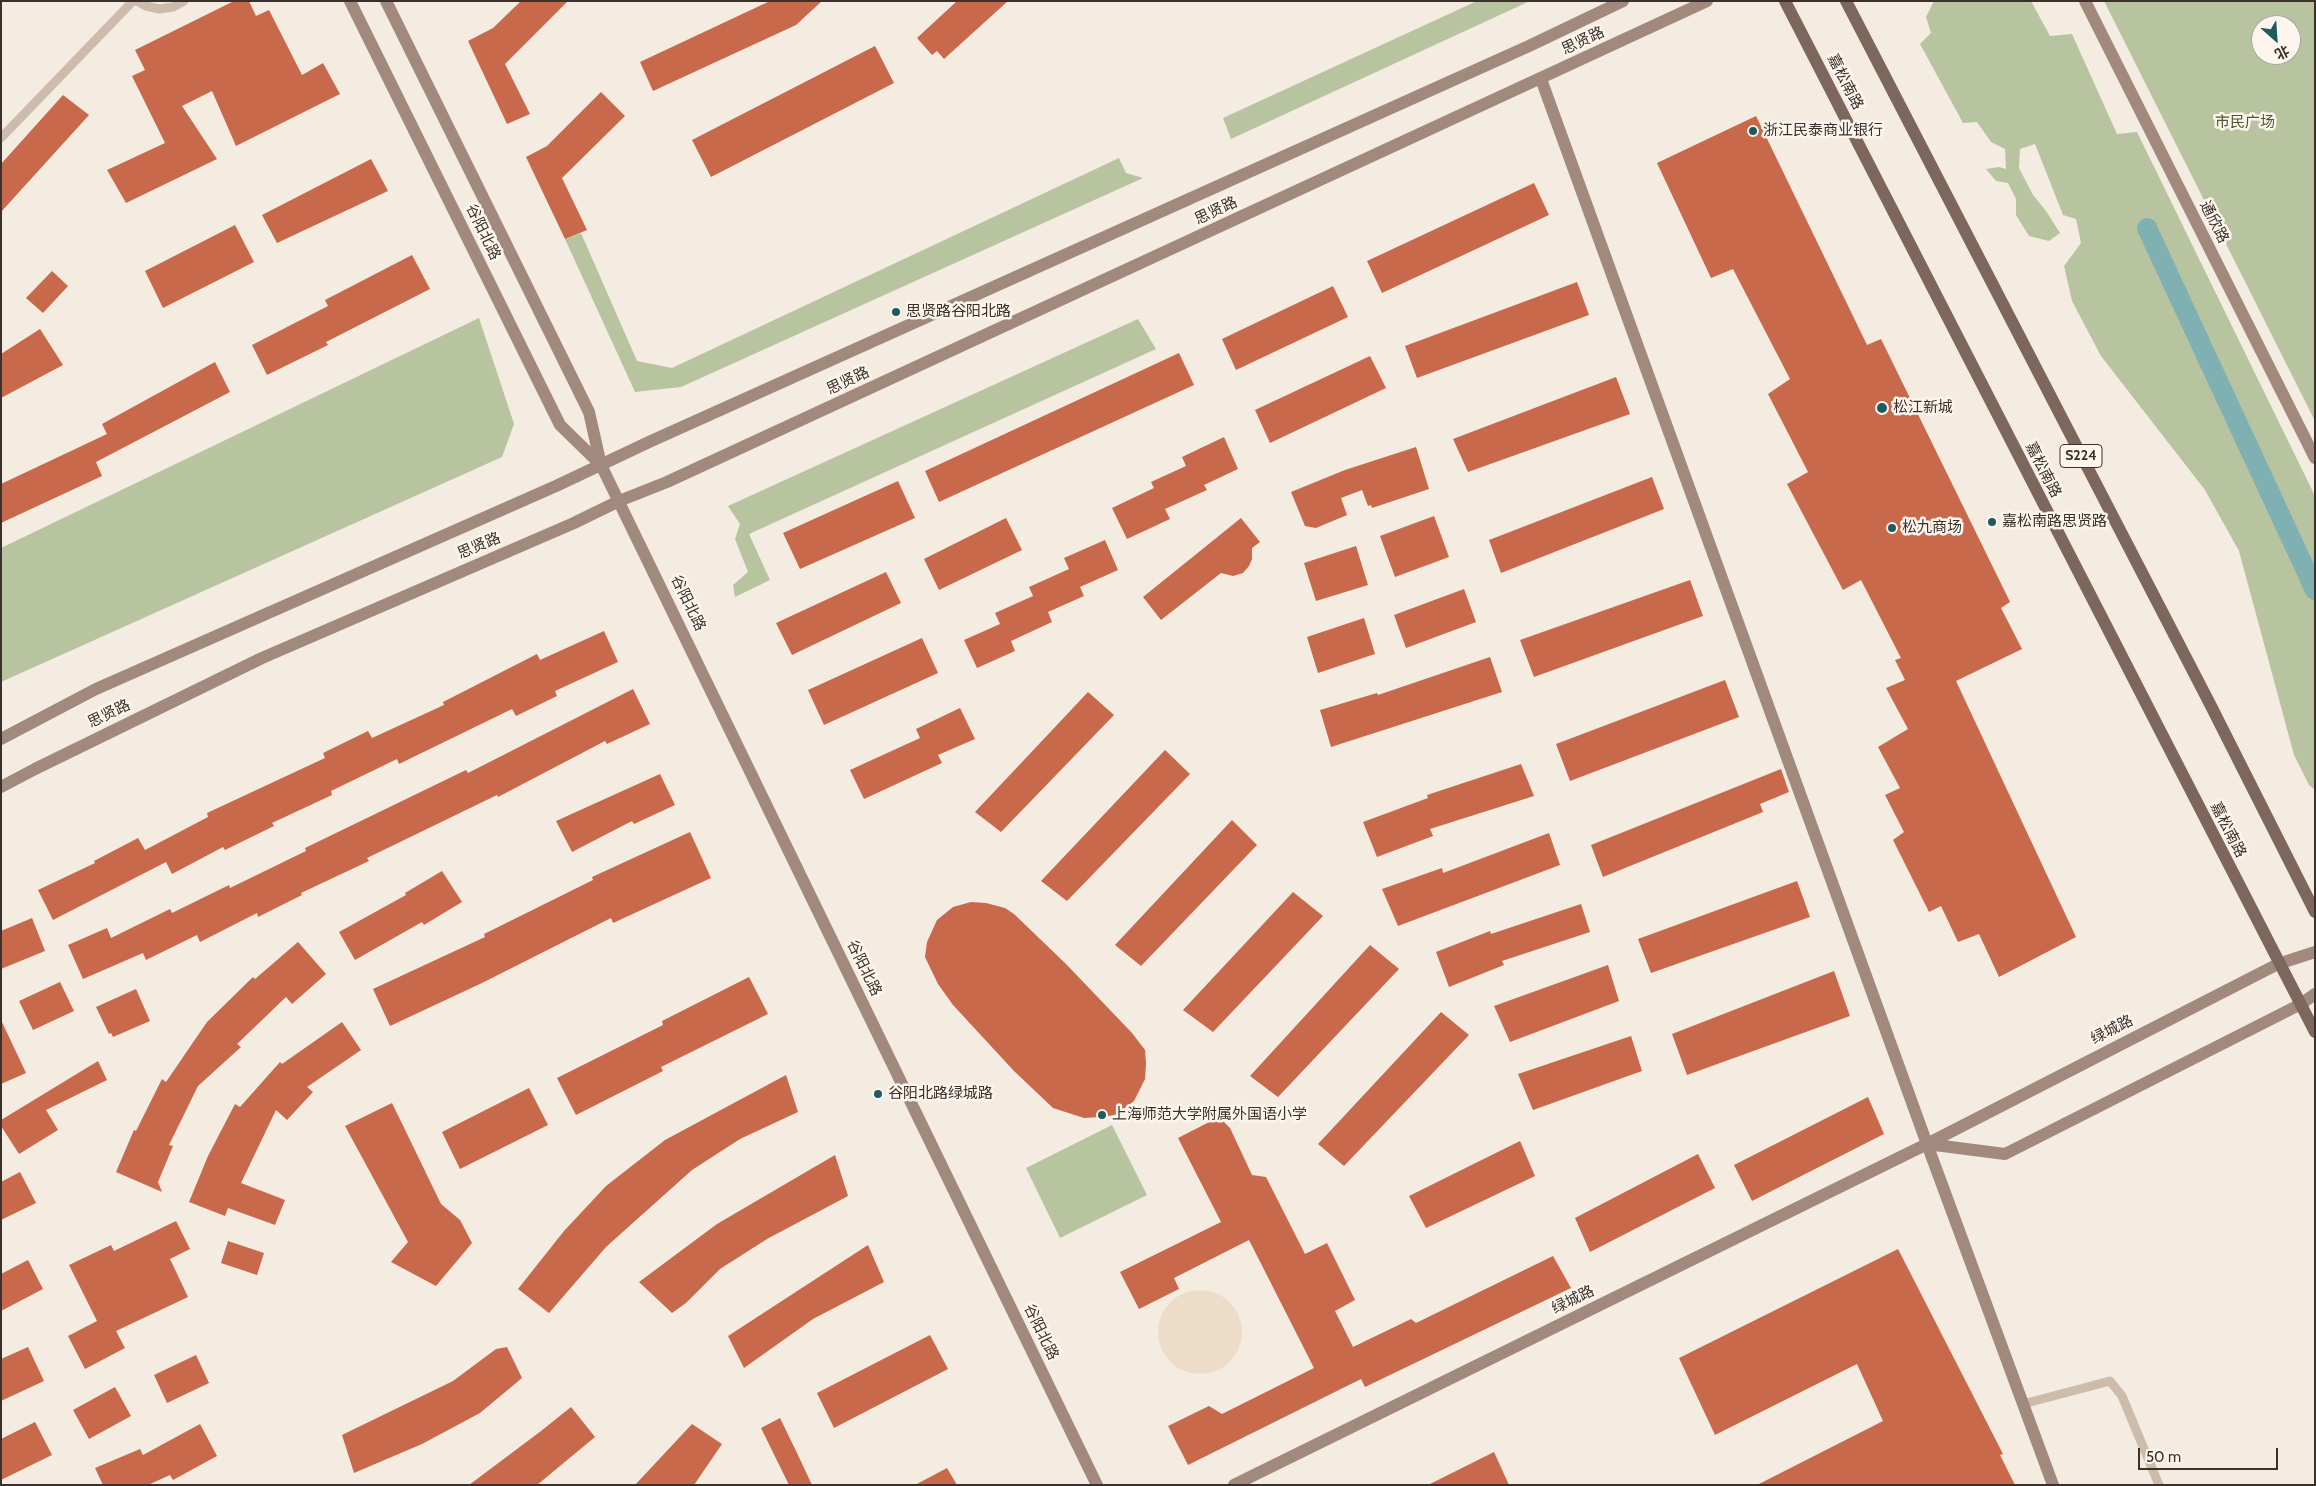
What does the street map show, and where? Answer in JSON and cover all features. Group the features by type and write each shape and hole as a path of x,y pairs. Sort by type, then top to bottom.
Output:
{"main road":[{"name":"谷阳北路","path":"350,1 560,425 601,465"},
{"name":"谷阳北路","path":"386,1 589,412 601,465 1097,1485"},
{"name":"思贤路","path":"1,739 96,689 601,465 1529,46 1623,1"},
{"name":"思贤路","path":"1,787 262,658 574,523 619,501 667,482 1707,1"},
{"name":"嘉松南路","path":"1785,1 2278,964 2315,1032"},
{"name":"S224","path":"1846,1 2210,704 2315,912"},
{"name":"通欣路","path":"2085,1 2315,458"},
{"path":"1541,79 1927,1144 2053,1485"},
{"name":"绿城路","path":"1234,1485 1927,1144 2278,964 2315,952"},
{"path":"1927,1144 2005,1154 2301,1004 2315,994"}],"lane":[{"path":"1,138 133,1"},
{"path":"137,1 146,6 159,9 173,7 184,1"},
{"path":"2023,1404 2110,1381 2122,1396 2159,1485"}],"green space":[{"path":"1477,1 1530,1 1231,139 1223,118"},
{"path":"1934,1 2031,1 2050,36 2072,34 2117,134 2137,132 2315,496 2315,790 2309,785 2294,755 2239,551 2205,490 2101,356 2072,301 2064,266 2081,243 2076,219 2063,215 2035,144 2020,149 2019,168 2033,195 2060,233 2049,241 2029,236 2016,215 2016,199 2008,183 1996,181 1986,169 1999,167 2006,169 2005,149 1991,142 1977,122 1963,123 1920,44 1931,33 1926,17"},
{"name":"市民广场","path":"2104,1 2315,1 2315,421"},
{"path":"1119,158 1126,173 1143,178 681,387 635,392 565,239 581,233 637,361 672,368"},
{"path":"479,318 514,424 502,457 1,682 1,548"},
{"path":"1138,319 1156,349 749,534 770,580 735,597 733,585 748,572 735,539 740,524 728,506"},
{"path":"1112,1125 1147,1195 1060,1238 1026,1168"}],"shaded area":[{"path":"1200,1290 1223,1297 1235,1309 1242,1332 1235,1355 1223,1367 1200,1374 1177,1367 1165,1355 1158,1332 1165,1309 1177,1297"}],"building":[{"path":"234,1 249,1 256,16 269,10 302,75 323,63 340,94 236,146 212,91 182,106 217,159 126,203 107,170 165,143 132,76 145,70 135,50"},
{"path":"521,1 568,1 505,64 530,114 507,124 468,41 493,28"},
{"path":"770,1 822,1 796,25 653,91 640,62"},
{"path":"957,1 1008,1 944,59 937,51 932,55 917,38"},
{"path":"875,46 894,83 711,177 692,140"},
{"path":"601,92 625,116 562,178 587,230 565,239 526,157 547,146"},
{"path":"63,95 89,115 1,212 1,164"},
{"name":"松九商场","path":"1756,116 1867,345 1881,339 2010,602 2001,608 2022,649 1956,681 2076,937 1999,977 1979,934 1958,942 1941,906 1929,912 1893,840 1904,832 1885,795 1900,788 1878,747 1908,729 1886,688 1905,680 1895,660 1901,658 1861,580 1843,590 1787,484 1808,472 1768,394 1790,379 1733,269 1711,278 1657,163"},
{"path":"371,159 388,191 277,243 262,215"},
{"path":"1534,183 1549,215 1382,293 1367,261"},
{"path":"235,225 254,262 163,308 145,271"},
{"path":"412,255 430,289 326,342 328,345 267,375 252,345 328,306 325,300"},
{"path":"52,271 68,286 43,313 26,298"},
{"path":"1577,282 1589,315 1417,378 1405,346"},
{"path":"1333,286 1348,317 1236,370 1222,339"},
{"path":"40,329 63,365 1,398 1,354"},
{"path":"1179,353 1194,385 939,502 925,471"},
{"path":"1370,356 1386,388 1270,443 1255,410"},
{"path":"215,362 230,392 96,462 102,476 1,523 1,484 107,434 102,424"},
{"path":"1616,377 1630,414 1468,472 1453,439"},
{"path":"1224,437 1238,469 1204,485 1207,490 1165,509 1170,519 1127,539 1112,508 1154,488 1151,482 1186,466 1182,457"},
{"path":"1416,447 1429,489 1372,508 1371,505 1368,506 1362,490 1341,498 1347,515 1316,528 1305,526 1291,492 1345,470"},
{"path":"1652,477 1664,509 1501,573 1489,540"},
{"path":"898,481 915,518 800,569 783,533"},
{"path":"1434,516 1449,557 1395,577 1380,536"},
{"path":"1006,518 1022,550 939,590 924,559"},
{"path":"1241,518 1260,542 1252,548 1252,559 1249,566 1243,573 1233,576 1221,573 1161,620 1143,597"},
{"path":"1105,540 1118,570 1080,587 1084,596 1048,612 1052,622 1011,641 1015,651 977,668 964,640 1000,624 995,613 1033,596 1029,587 1069,569 1064,558"},
{"path":"1356,546 1368,585 1316,601 1304,563"},
{"path":"886,572 901,603 792,655 776,623"},
{"path":"1690,580 1703,616 1534,677 1520,640"},
{"path":"1464,589 1476,622 1406,648 1394,615"},
{"path":"1364,618 1375,654 1318,673 1307,637"},
{"path":"604,631 618,662 555,691 557,696 516,716 512,709 399,764 397,759 331,791 332,795 272,823 274,826 225,850 223,847 172,874 166,862 53,920 38,890 95,863 94,861 138,838 145,850 208,817 207,813 325,758 323,753 368,731 372,738 444,705 443,702 537,654 540,660"},
{"path":"922,638 938,673 824,725 808,690"},
{"path":"1490,657 1502,692 1331,747 1320,710 1377,693 1378,695"},
{"path":"1725,680 1739,717 1570,781 1556,744"},
{"path":"633,689 650,724 607,744 605,741 498,797 497,795 367,858 369,861 301,893 302,895 258,917 257,913 200,942 197,935 146,960 143,953 83,979 68,945 107,928 111,938 170,909 172,913 229,885 230,888 306,851 305,848 466,770 468,773"},
{"path":"1088,692 1114,715 1001,832 975,812"},
{"path":"960,708 975,739 938,755 942,763 864,799 850,770 920,738 916,729"},
{"path":"1165,750 1190,774 1067,901 1041,881"},
{"path":"1521,764 1534,796 1430,829 1433,836 1377,857 1363,822 1428,798 1427,795"},
{"path":"1781,769 1789,792 1760,804 1763,812 1603,877 1591,845"},
{"path":"660,774 675,805 634,824 632,821 572,852 556,821"},
{"path":"1232,820 1257,845 1141,966 1115,945"},
{"path":"690,832 711,878 613,923 611,918 482,983 390,1026 373,989 485,937 484,934 593,880 592,877"},
{"path":"1549,833 1560,865 1398,926 1382,889 1442,868 1443,873"},
{"path":"442,871 462,902 424,925 422,922 355,960 339,932 406,895 405,893"},
{"path":"1797,881 1810,917 1651,973 1638,939"},
{"path":"1293,892 1323,916 1213,1032 1183,1010"},
{"path":"971,902 986,903 1005,908 1014,914 1066,964 1132,1033 1145,1050 1146,1063 1145,1079 1134,1101 1115,1115 1100,1117 1084,1118 1053,1108 1014,1071 953,1005 938,984 925,957 927,942 937,920 953,907"},
{"path":"1581,904 1590,932 1502,961 1504,965 1449,987 1436,952 1490,931 1491,934"},
{"path":"32,918 45,951 1,969 1,931"},
{"path":"298,942 326,974 292,1004 286,997 237,1044 241,1047 198,1086 169,1145 173,1146 158,1182 162,1192 116,1172 134,1130 136,1131 162,1079 166,1082 207,1022 253,977 255,979"},
{"path":"1370,945 1399,969 1278,1097 1250,1076"},
{"path":"1608,965 1619,1001 1510,1042 1494,1006"},
{"path":"1834,971 1850,1016 1687,1075 1672,1034"},
{"path":"749,977 768,1014 661,1067 663,1071 576,1115 557,1078 663,1025 662,1021"},
{"path":"60,982 74,1011 33,1030 19,1001"},
{"path":"136,989 150,1021 113,1037 111,1033 109,1034 96,1007"},
{"path":"1441,1012 1469,1035 1344,1166 1318,1144"},
{"path":"1,1020 26,1073 1,1084"},
{"path":"342,1022 361,1050 307,1087 313,1092 287,1120 276,1110 241,1183 285,1200 275,1225 228,1208 225,1216 189,1202 208,1156 235,1104 240,1107 280,1062 282,1064"},
{"path":"1631,1036 1642,1071 1533,1110 1518,1074"},
{"path":"98,1061 107,1080 46,1110 58,1130 19,1154 1,1126 1,1120"},
{"path":"786,1075 798,1112 740,1139 692,1170 606,1247 549,1313 518,1289 564,1231 606,1186 665,1140"},
{"path":"529,1088 548,1125 460,1169 442,1132"},
{"path":"1868,1097 1884,1134 1752,1201 1734,1165"},
{"path":"392,1103 441,1204 460,1220 472,1243 436,1286 391,1262 408,1242 345,1126"},
{"path":"1219,1117 1230,1128 1252,1175 1266,1177 1305,1254 1327,1243 1355,1300 1335,1311 1353,1347 1411,1319 1416,1323 1553,1256 1571,1288 1365,1387 1361,1379 1188,1465 1168,1426 1209,1406 1222,1414 1314,1368 1249,1240 1174,1278 1179,1289 1139,1309 1120,1272 1221,1222 1178,1138"},
{"path":"1520,1141 1535,1176 1426,1228 1409,1196"},
{"path":"1698,1154 1715,1188 1590,1252 1575,1218"},
{"path":"835,1155 848,1196 767,1239 720,1269 686,1303 672,1313 639,1282 717,1224"},
{"path":"20,1172 36,1203 1,1220 1,1182"},
{"path":"176,1221 190,1249 170,1259 188,1297 116,1331 125,1348 85,1369 68,1336 97,1321 69,1265 111,1245 114,1251"},
{"path":"228,1241 264,1253 257,1275 221,1263"},
{"path":"868,1245 884,1282 813,1319 744,1368 728,1336"},
{"path":"1898,1249 2003,1454 2000,1455 2015,1485 1757,1485 1883,1421 1857,1364 1715,1435 1679,1358"},
{"path":"28,1260 43,1289 1,1311 1,1274"},
{"path":"930,1335 948,1369 834,1428 817,1393"},
{"path":"28,1347 44,1381 1,1401 1,1359"},
{"path":"507,1347 522,1378 480,1413 422,1444 354,1473 342,1435 453,1381 496,1349"},
{"path":"196,1355 209,1383 167,1403 154,1375"},
{"path":"115,1387 131,1416 89,1439 73,1410"},
{"path":"571,1407 595,1437 537,1485 469,1485 541,1431"},
{"path":"780,1418 812,1485 789,1485 761,1428"},
{"path":"35,1422 52,1455 1,1480 1,1439"},
{"path":"200,1424 217,1456 173,1480 170,1475 148,1485 103,1485 95,1468 140,1449 143,1455"},
{"path":"692,1424 722,1444 694,1485 635,1485"},
{"path":"1494,1452 1509,1485 1428,1485"},
{"path":"947,1468 957,1485 915,1485"}],"waterway":[{"path":"2147,228 2315,590"}],"place":[{"name":"浙江民泰商业银行","path":"1753,131"},
{"name":"思贤路谷阳北路","path":"896,312"},
{"name":"松江新城","path":"1882,408"},
{"name":"嘉松南路思贤路","path":"1992,522"},
{"name":"松九商场","path":"1892,528"},
{"name":"谷阳北路绿城路","path":"878,1094"},
{"name":"上海师范大学附属外国语小学","path":"1102,1115"}]}
